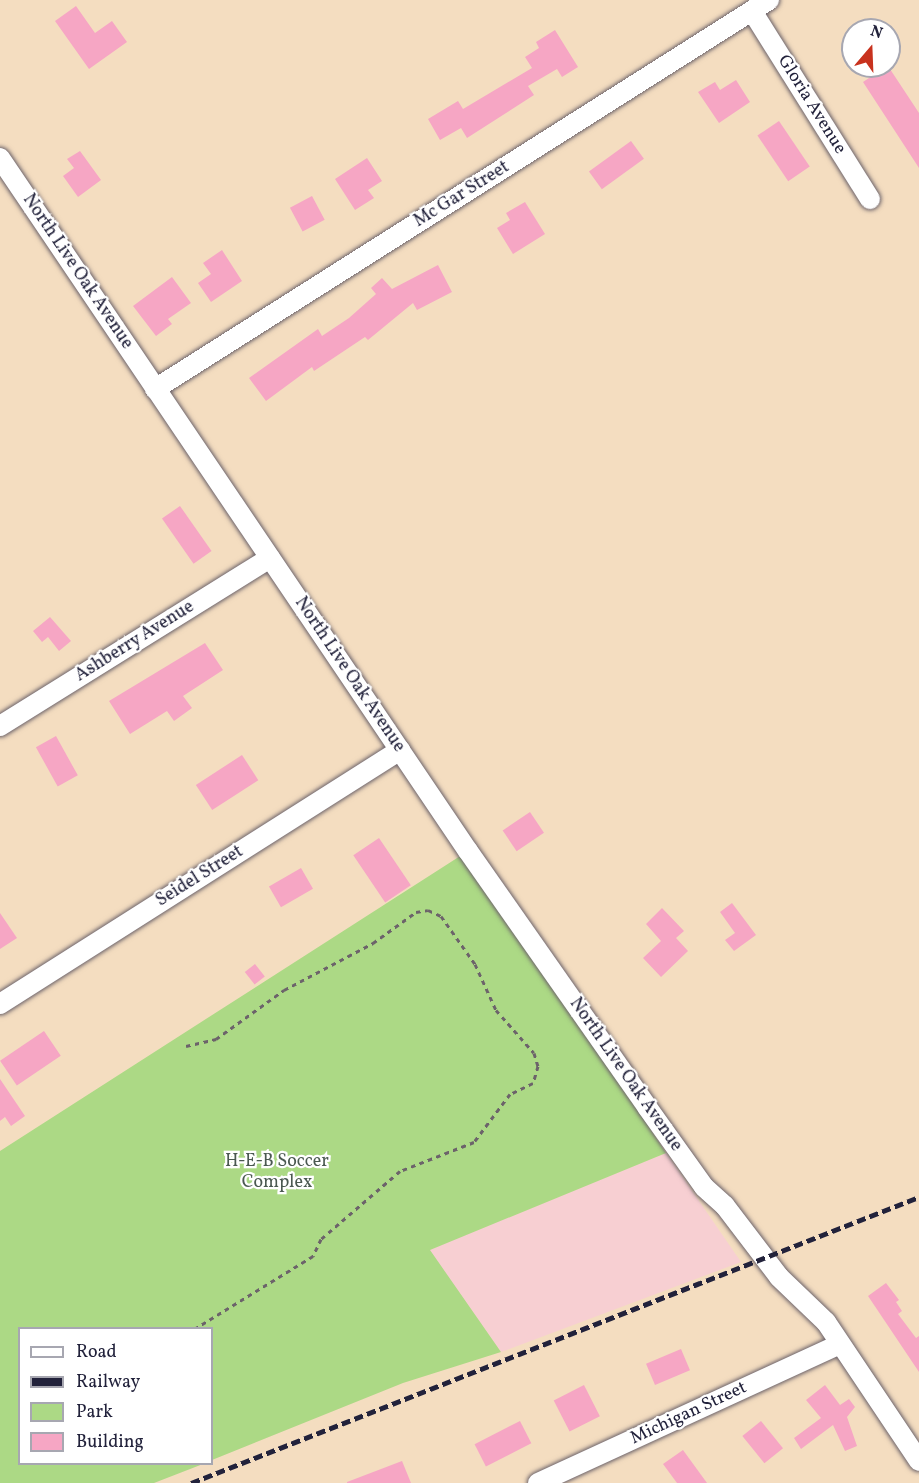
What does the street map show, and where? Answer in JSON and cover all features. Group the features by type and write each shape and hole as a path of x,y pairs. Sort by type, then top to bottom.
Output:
{"street":[{"name":"Mc Gar Street","path":"155,389 769,0"},
{"name":"Gloria Avenue","path":"752,11 870,199"},
{"name":"North Live Oak Avenue","path":"0,158 400,750 704,1187 711,1210 782,1296 820,1335 840,1344 919,1461"},
{"name":"Ashberry Avenue","path":"0,726 270,558"},
{"name":"Seidel Street","path":"0,1004 400,750"},
{"name":"Michigan Street","path":"538,1483 840,1344"}],"path":[{"path":"186,1046 216,1039 284,990 373,944 412,914 428,910 441,916 480,973 496,1010 534,1053 538,1066 533,1083 510,1094 474,1142 396,1173 321,1239 310,1258 199,1327"}],"shaded area":[{"path":"666,1153 741,1262 501,1352 429,1250"}],"green space":[{"name":"H-E-B Soccer Complex","path":"468,851 666,1153 430,1250 501,1352 403,1383 213,1460 213,1327 18,1327 18,1465 200,1465 154,1483 0,1483 0,1151"}],"building":[{"path":"76,6 95,33 112,21 127,42 89,69 55,21"},
{"path":"555,30 578,67 562,77 557,69 528,86 534,95 467,138 461,128 440,140 428,119 458,101 463,109 532,68 525,57 539,48 536,42"},
{"path":"869,78 896,78 919,113 919,168 863,82"},
{"path":"736,80 750,102 719,123 698,92 715,82 720,90"},
{"path":"779,121 810,167 788,181 757,136"},
{"path":"631,141 644,159 602,189 589,172"},
{"path":"80,151 101,180 78,197 63,176 74,168 67,159"},
{"path":"367,158 382,181 368,190 374,198 355,210 335,179"},
{"path":"312,196 325,220 303,232 290,208"},
{"path":"525,202 545,234 513,254 497,228 510,220 506,213"},
{"path":"222,250 242,281 211,302 198,283 211,274 203,263"},
{"path":"438,265 452,292 417,310 413,303 368,340 365,337 314,371 312,367 266,401 249,378 318,329 322,336 349,318 376,294 371,288 382,278 392,289"},
{"path":"172,277 191,303 168,319 172,324 156,336 133,306"},
{"path":"180,506 212,551 194,564 162,519"},
{"path":"50,617 71,641 59,651 48,637 42,642 33,631"},
{"path":"205,643 223,670 183,696 192,708 174,721 167,711 130,734 109,701"},
{"path":"56,736 78,775 58,787 36,747"},
{"path":"242,755 258,780 212,810 196,785"},
{"path":"530,812 544,833 517,851 503,830"},
{"path":"379,838 411,885 385,903 353,855"},
{"path":"301,868 313,889 281,907 269,886"},
{"path":"732,903 756,935 734,951 725,940 735,933 720,912"},
{"path":"662,908 684,931 676,938 688,951 661,977 643,958 661,941 646,924"},
{"path":"0,913 17,938 0,949"},
{"path":"255,964 265,977 255,985 245,972"},
{"path":"44,1031 61,1056 17,1086 0,1061"},
{"path":"0,1079 25,1116 11,1126 5,1117 0,1121"},
{"path":"886,1283 899,1300 896,1302 902,1311 898,1314 916,1338 919,1336 919,1372 868,1296"},
{"path":"681,1349 690,1370 655,1385 646,1364"},
{"path":"584,1385 600,1416 570,1432 554,1400"},
{"path":"825,1385 840,1405 849,1399 855,1407 847,1417 857,1446 845,1451 833,1425 801,1449 794,1438 821,1418 806,1400"},
{"path":"520,1421 531,1443 486,1466 475,1444"},
{"path":"761,1421 783,1448 764,1463 742,1436"},
{"path":"683,1450 707,1483 677,1483 663,1464"},
{"path":"402,1461 411,1483 347,1483 347,1482"}],"railway":[{"path":"191,1483 919,1197"}]}
